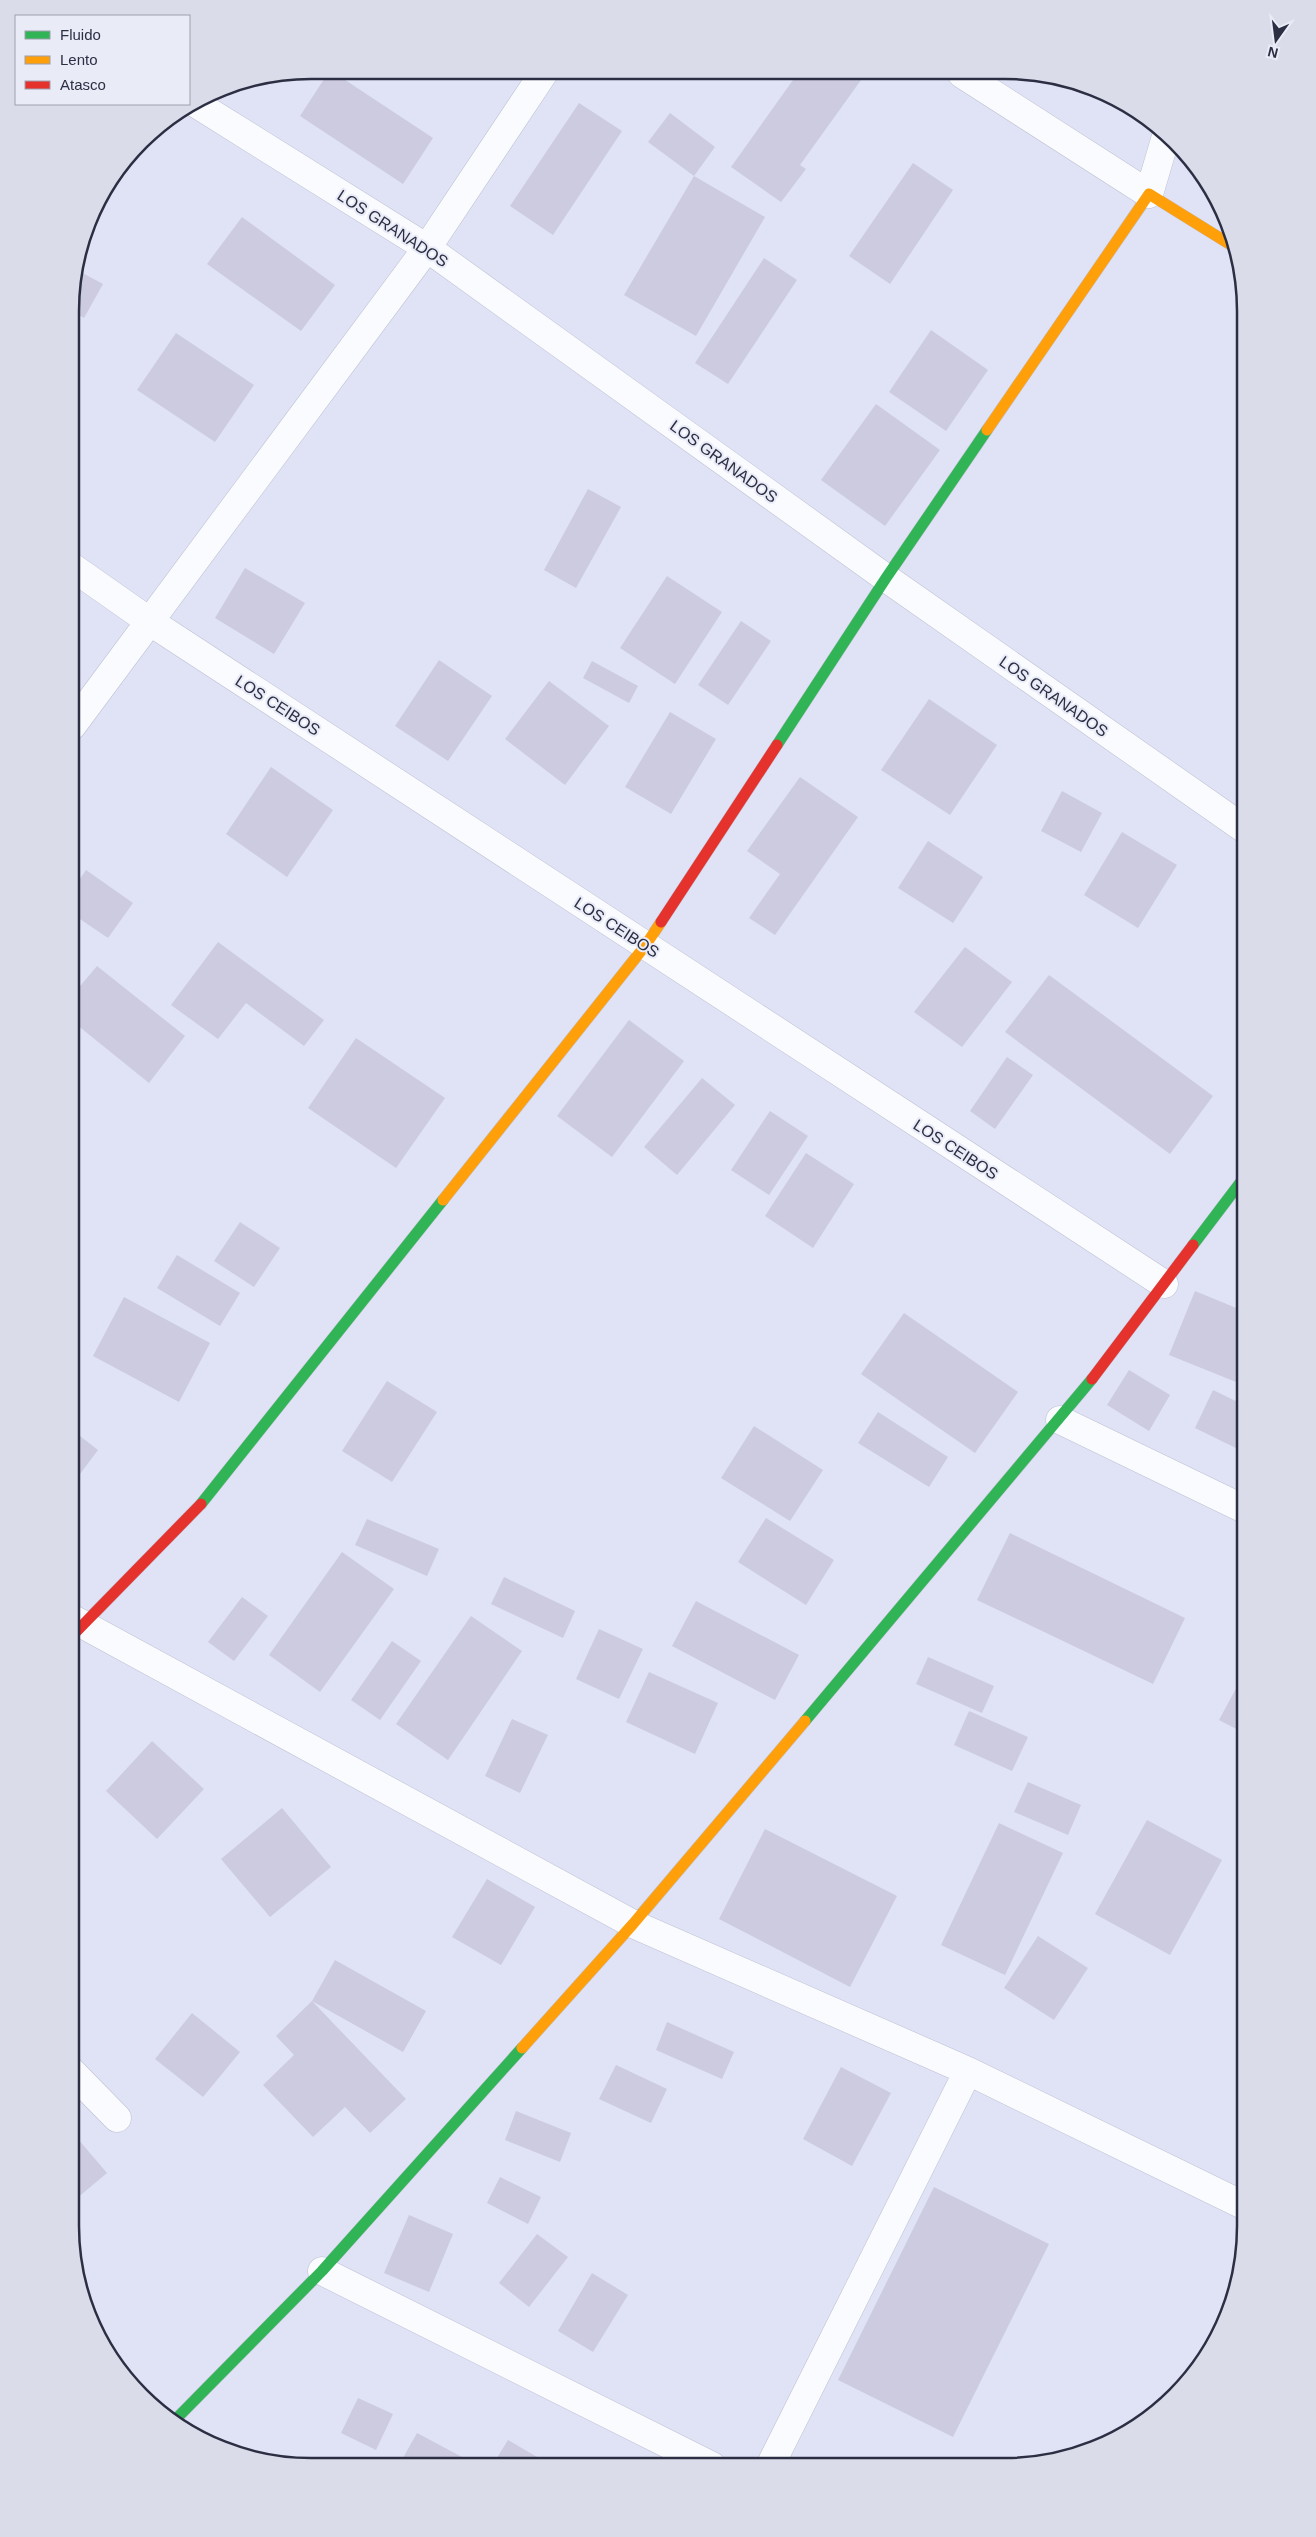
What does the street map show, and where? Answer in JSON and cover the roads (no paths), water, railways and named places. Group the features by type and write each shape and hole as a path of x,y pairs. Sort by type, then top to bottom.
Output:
{"street":[{"path":"79,716 427,248 540,79"},
{"path":"970,79 1227,242"},
{"name":"LOS GRANADOS","path":"201,107 427,248 886,578 1237,824"},
{"path":"79,1622 206,1498 645,946 886,578 1149,194 1164,142"},
{"name":"LOS CEIBOS","path":"79,572 149,621 1164,1284"},
{"path":"178,2417 322,2271 634,1924 1060,1420 1237,1187"},
{"path":"1060,1420 1237,1506"},
{"path":"79,1628 634,1924 968,2071 1237,2202"},
{"path":"774,2458 968,2071"},
{"path":"79,2079 117,2118"},
{"path":"322,2271 696,2458"}]}
